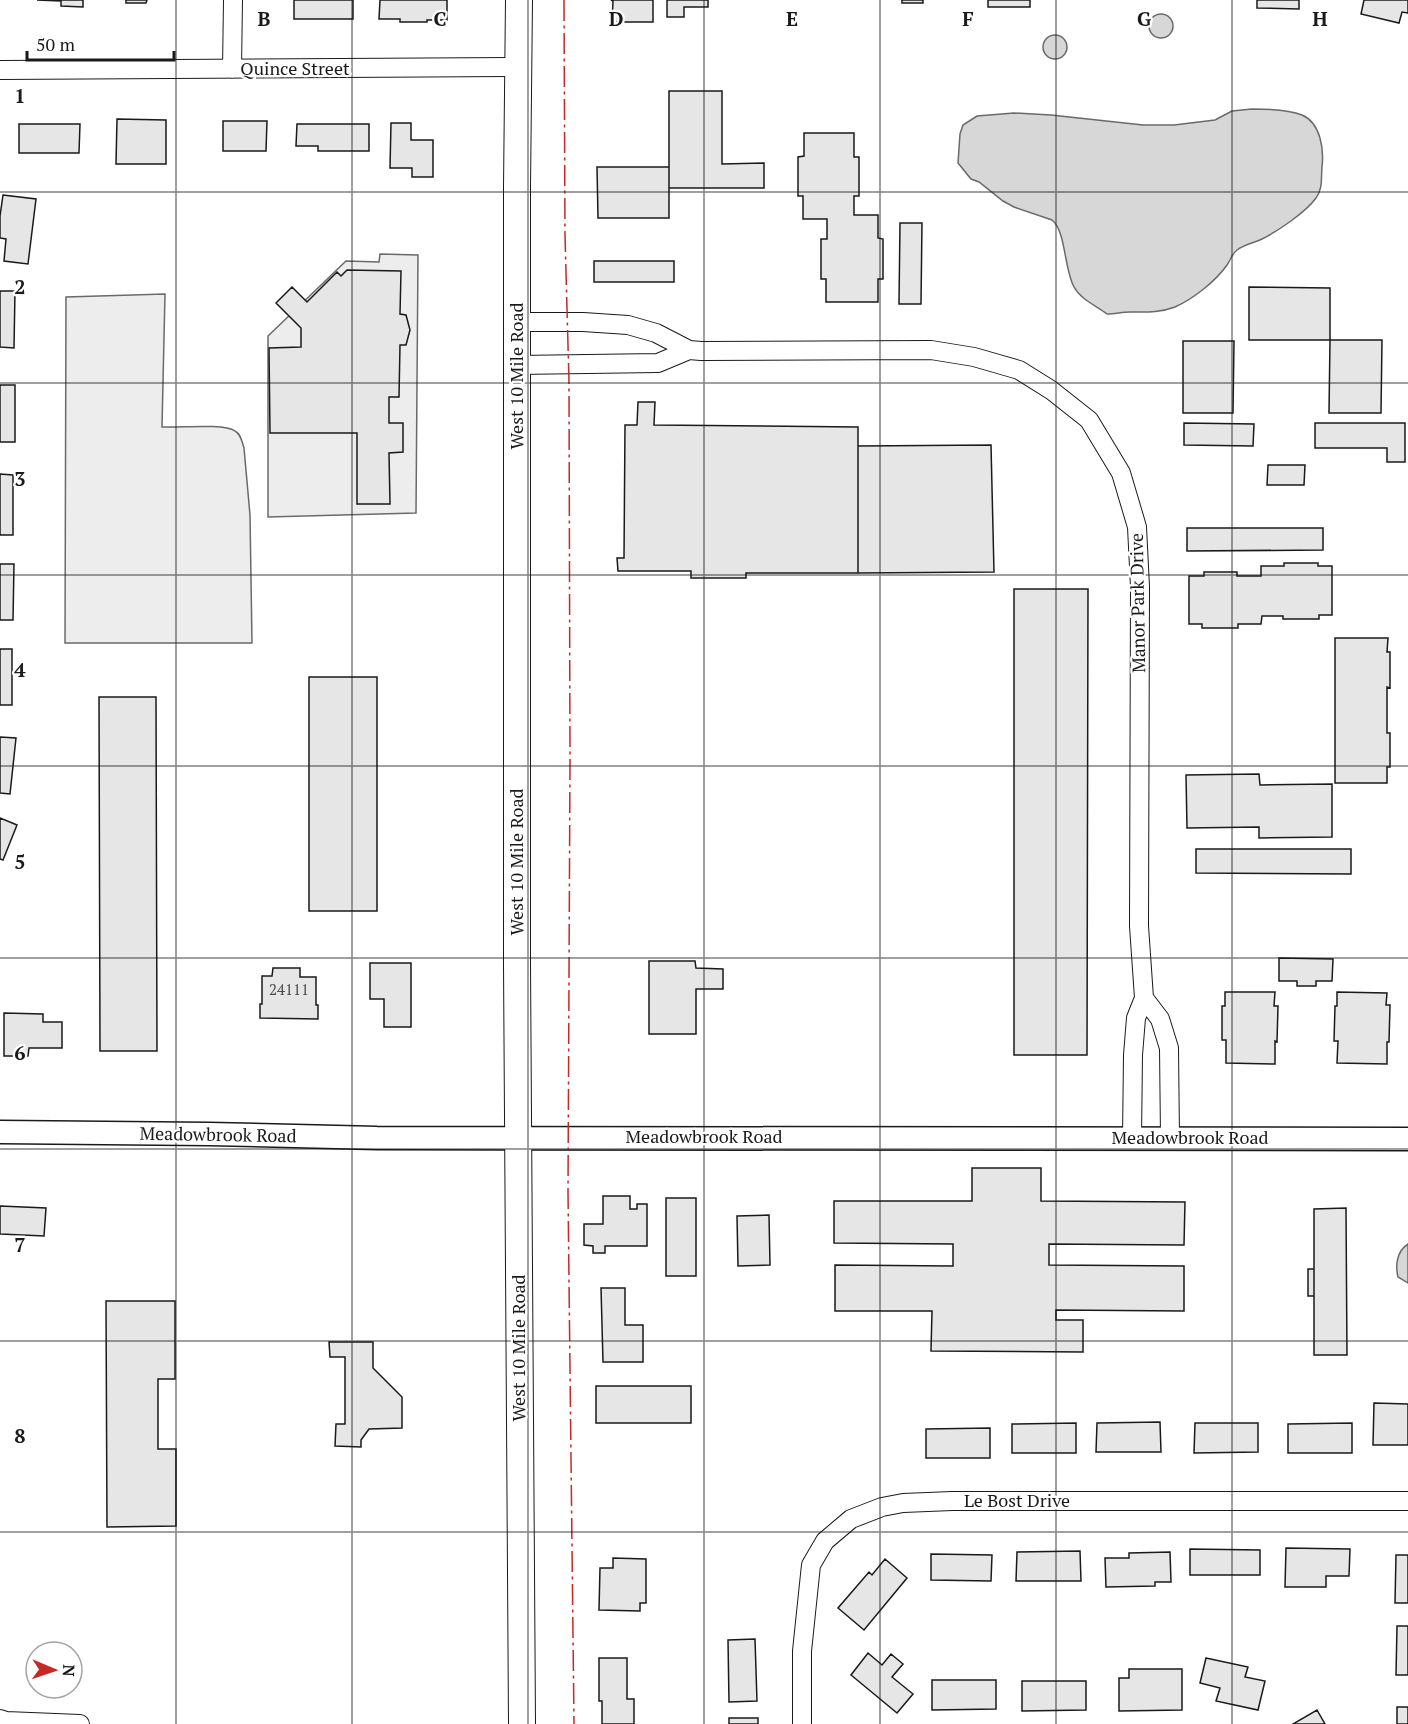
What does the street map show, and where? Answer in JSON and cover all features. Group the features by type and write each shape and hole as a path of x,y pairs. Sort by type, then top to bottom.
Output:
{"main road":[{"name":"West 10 Mile Road","path":"519,0 517,187 518,1137 522,1724"}],"street":[{"path":"232,69 233,0"},
{"name":"Quince Street","path":"0,70 518,67"},
{"name":"Manor Park Drive","path":"518,322 628,325 656,333 689,350"},
{"name":"Manor Park Drive","path":"517,365 658,363 689,350 931,350 974,357 1019,370 1051,390 1089,420 1120,472 1137,527 1140,587 1139,926 1144,998 1136,1018 1134,1036 1132,1138"},
{"path":"1144,998 1160,1019 1169,1048 1170,1138"},
{"name":"Meadowbrook Road","path":"0,1132 377,1138 1408,1138"},
{"name":"Le Bost Drive","path":"802,1724 802,1651 811,1565 825,1541 851,1519 882,1507 903,1503 952,1501 1408,1501"},
{"path":"0,1719 80,1724"}],"shaded area":[{"path":"1161,14 1169,18 1173,26 1169,34 1161,38 1153,34 1149,26 1153,18"},
{"path":"1055,35 1063,39 1067,47 1063,55 1055,59 1047,55 1043,47 1047,39"},
{"path":"1252,109 1297,113 1313,124 1320,138 1322,153 1320,191 1306,209 1283,226 1262,239 1237,250 1217,277 1196,294 1182,304 1163,310 1107,314 1089,302 1074,287 1057,225 1052,220 1003,201 979,182 971,179 958,163 960,134 963,125 977,116 1014,113 1143,125 1174,125 1215,120 1232,111"},
{"path":"380,254 418,255 416,513 268,517 268,336 346,261 379,262"},
{"path":"165,294 162,427 211,426 229,429 239,434 244,448 250,515 252,643 65,643 66,297"},
{"path":"1408,1244 1408,1283 1398,1277 1397,1268 1399,1254"}],"building":[{"path":"37,0 83,0 83,7 61,6 61,1"},
{"path":"126,0 147,0 146,3 126,3"},
{"path":"294,0 353,0 353,19 294,19"},
{"path":"380,0 447,0 447,20 400,22 400,19 379,19"},
{"path":"611,0 653,0 653,22 612,22 613,1"},
{"path":"667,0 708,0 708,7 684,7 684,17 667,17"},
{"path":"902,0 923,0 923,3 902,3"},
{"path":"988,0 1030,0 1030,7 988,7"},
{"path":"1257,0 1299,0 1299,9 1257,8"},
{"path":"1364,0 1408,0 1408,13 1402,12 1399,23 1361,14"},
{"path":"669,91 722,91 722,164 764,163 764,188 669,188"},
{"path":"117,119 166,120 166,164 116,164"},
{"path":"223,121 267,121 266,151 223,151"},
{"path":"391,123 411,123 411,140 433,140 433,177 412,177 412,168 390,168"},
{"path":"19,124 80,124 79,153 19,153"},
{"path":"297,124 369,124 369,151 318,151 318,146 296,146"},
{"path":"804,133 854,133 854,157 859,157 859,196 854,196 854,215 878,215 878,238 883,239 883,279 878,279 878,302 826,302 826,279 821,279 821,239 827,239 827,219 803,219 803,196 798,196 798,157 804,156"},
{"path":"597,167 669,167 669,218 598,218"},
{"path":"3,195 36,199 28,264 4,261 6,239 0,238"},
{"path":"900,223 922,223 921,304 899,304"},
{"path":"594,261 674,261 674,282 594,282"},
{"path":"347,270 401,271 400,314 406,315 410,330 406,345 400,345 399,397 389,397 389,423 403,423 403,452 389,453 390,504 357,504 357,433 270,433 269,348 301,347 301,328 276,303 292,287 307,302 337,272 341,276"},
{"path":"1249,287 1330,288 1330,340 1249,340"},
{"path":"0,291 15,291 14,348 0,347"},
{"path":"1330,340 1382,340 1381,413 1329,413"},
{"path":"1183,341 1234,341 1233,413 1183,413"},
{"path":"0,385 15,385 15,442 0,442"},
{"path":"638,402 655,402 654,425 858,427 858,573 746,573 746,578 691,578 691,571 618,571 617,558 624,558 625,425 637,425"},
{"path":"1184,423 1254,424 1253,446 1184,445"},
{"path":"1315,423 1405,423 1405,462 1387,462 1387,448 1315,448"},
{"path":"991,445 994,572 858,573 858,446"},
{"path":"1268,465 1305,465 1304,485 1267,485"},
{"path":"0,474 13,475 13,535 0,535"},
{"path":"1187,528 1323,528 1323,550 1187,551"},
{"path":"1284,563 1318,563 1318,566 1332,566 1332,615 1319,615 1319,619 1283,619 1283,616 1262,616 1261,624 1238,624 1238,628 1202,628 1202,624 1189,624 1189,576 1204,576 1204,572 1237,572 1237,576 1261,576 1261,566 1284,566"},
{"path":"0,564 14,564 13,620 0,620"},
{"path":"1014,589 1088,589 1087,1055 1014,1055"},
{"path":"1335,638 1388,638 1390,688 1387,687 1387,733 1390,733 1390,767 1387,767 1387,783 1335,783"},
{"path":"0,649 12,649 12,705 0,705"},
{"path":"309,677 377,677 377,911 309,911"},
{"path":"99,697 156,697 157,1051 100,1051"},
{"path":"0,737 16,738 10,794 0,793"},
{"path":"1259,774 1260,785 1332,784 1332,837 1259,838 1259,827 1187,828 1186,775"},
{"path":"0,818 17,825 3,860 0,859"},
{"path":"1196,849 1351,849 1351,874 1196,873"},
{"path":"1279,958 1333,959 1332,981 1316,981 1316,986 1297,986 1297,981 1279,981"},
{"path":"649,961 695,961 696,968 723,969 723,989 696,989 696,1034 649,1034"},
{"path":"370,963 411,963 411,1027 384,1027 384,999 370,999"},
{"path":"273,968 300,968 300,977 316,977 318,1019 260,1018 262,976 272,976"},
{"path":"1225,992 1275,992 1274,1006 1278,1006 1275,1064 1226,1063 1226,1040 1222,1040 1222,1006 1225,1006"},
{"path":"1337,992 1387,993 1386,1005 1390,1005 1387,1064 1337,1063 1338,1041 1334,1041"},
{"path":"4,1013 43,1014 43,1022 62,1022 62,1048 29,1048 28,1056 4,1056"},
{"path":"972,1168 1041,1168 1041,1201 1185,1202 1184,1245 1049,1244 1049,1265 1184,1266 1184,1311 1056,1310 1056,1320 1083,1320 1083,1352 931,1351 932,1311 835,1311 835,1265 953,1266 953,1244 834,1243 834,1201 972,1201"},
{"path":"603,1196 630,1196 630,1209 637,1209 637,1204 647,1204 647,1246 605,1246 605,1253 593,1253 593,1246 584,1245 584,1224 603,1224"},
{"path":"666,1198 696,1198 696,1276 666,1276"},
{"path":"0,1206 46,1208 44,1236 0,1234"},
{"path":"1346,1208 1347,1355 1314,1355 1314,1209"},
{"path":"769,1215 770,1265 738,1266 737,1216"},
{"path":"1308,1269 1314,1269 1314,1296 1308,1296"},
{"path":"601,1288 625,1288 625,1325 643,1325 643,1362 603,1362"},
{"path":"106,1301 175,1301 175,1379 158,1379 158,1449 176,1449 176,1526 107,1527"},
{"path":"329,1342 373,1342 373,1368 402,1397 402,1428 369,1429 361,1440 361,1447 335,1446 336,1424 345,1424 345,1357 330,1357"},
{"path":"596,1386 691,1386 691,1423 596,1423"},
{"path":"1374,1403 1408,1404 1408,1445 1373,1445"},
{"path":"1160,1422 1161,1452 1096,1452 1097,1423"},
{"path":"1076,1423 1076,1453 1012,1453 1012,1424"},
{"path":"1195,1423 1258,1423 1258,1452 1194,1453"},
{"path":"1352,1423 1352,1453 1288,1453 1288,1424"},
{"path":"990,1428 990,1458 926,1458 926,1429"},
{"path":"1286,1548 1350,1549 1349,1576 1326,1576 1326,1587 1285,1587"},
{"path":"1190,1549 1260,1550 1260,1575 1190,1575"},
{"path":"1080,1551 1081,1581 1016,1581 1017,1552"},
{"path":"1170,1552 1171,1582 1155,1582 1155,1586 1106,1587 1105,1558 1129,1558 1129,1553"},
{"path":"931,1554 992,1555 991,1581 931,1580"},
{"path":"1396,1555 1408,1555 1408,1603 1395,1603"},
{"path":"613,1558 646,1559 646,1603 640,1603 640,1611 599,1610 600,1568 613,1568"},
{"path":"885,1559 907,1578 864,1630 838,1608 869,1572 872,1575"},
{"path":"1397,1626 1408,1626 1408,1675 1396,1675"},
{"path":"755,1639 757,1701 729,1702 728,1640"},
{"path":"868,1653 882,1665 891,1654 903,1664 892,1677 913,1694 897,1713 851,1675"},
{"path":"599,1658 627,1658 627,1699 634,1699 634,1724 602,1724 602,1701 599,1701"},
{"path":"1206,1658 1248,1667 1245,1677 1265,1681 1258,1710 1216,1701 1220,1688 1200,1683"},
{"path":"1129,1669 1182,1669 1182,1710 1119,1711 1119,1678 1129,1678"},
{"path":"932,1680 996,1680 996,1709 932,1710"},
{"path":"1022,1681 1086,1681 1086,1710 1022,1711"},
{"path":"1397,1707 1408,1707 1408,1724 1397,1724"},
{"path":"1317,1710 1325,1724 1293,1724"},
{"path":"729,1718 758,1718 758,1724 729,1724"}],"power":[{"path":"564,0 565,235 569,382 568,1192 574,1724"}]}
